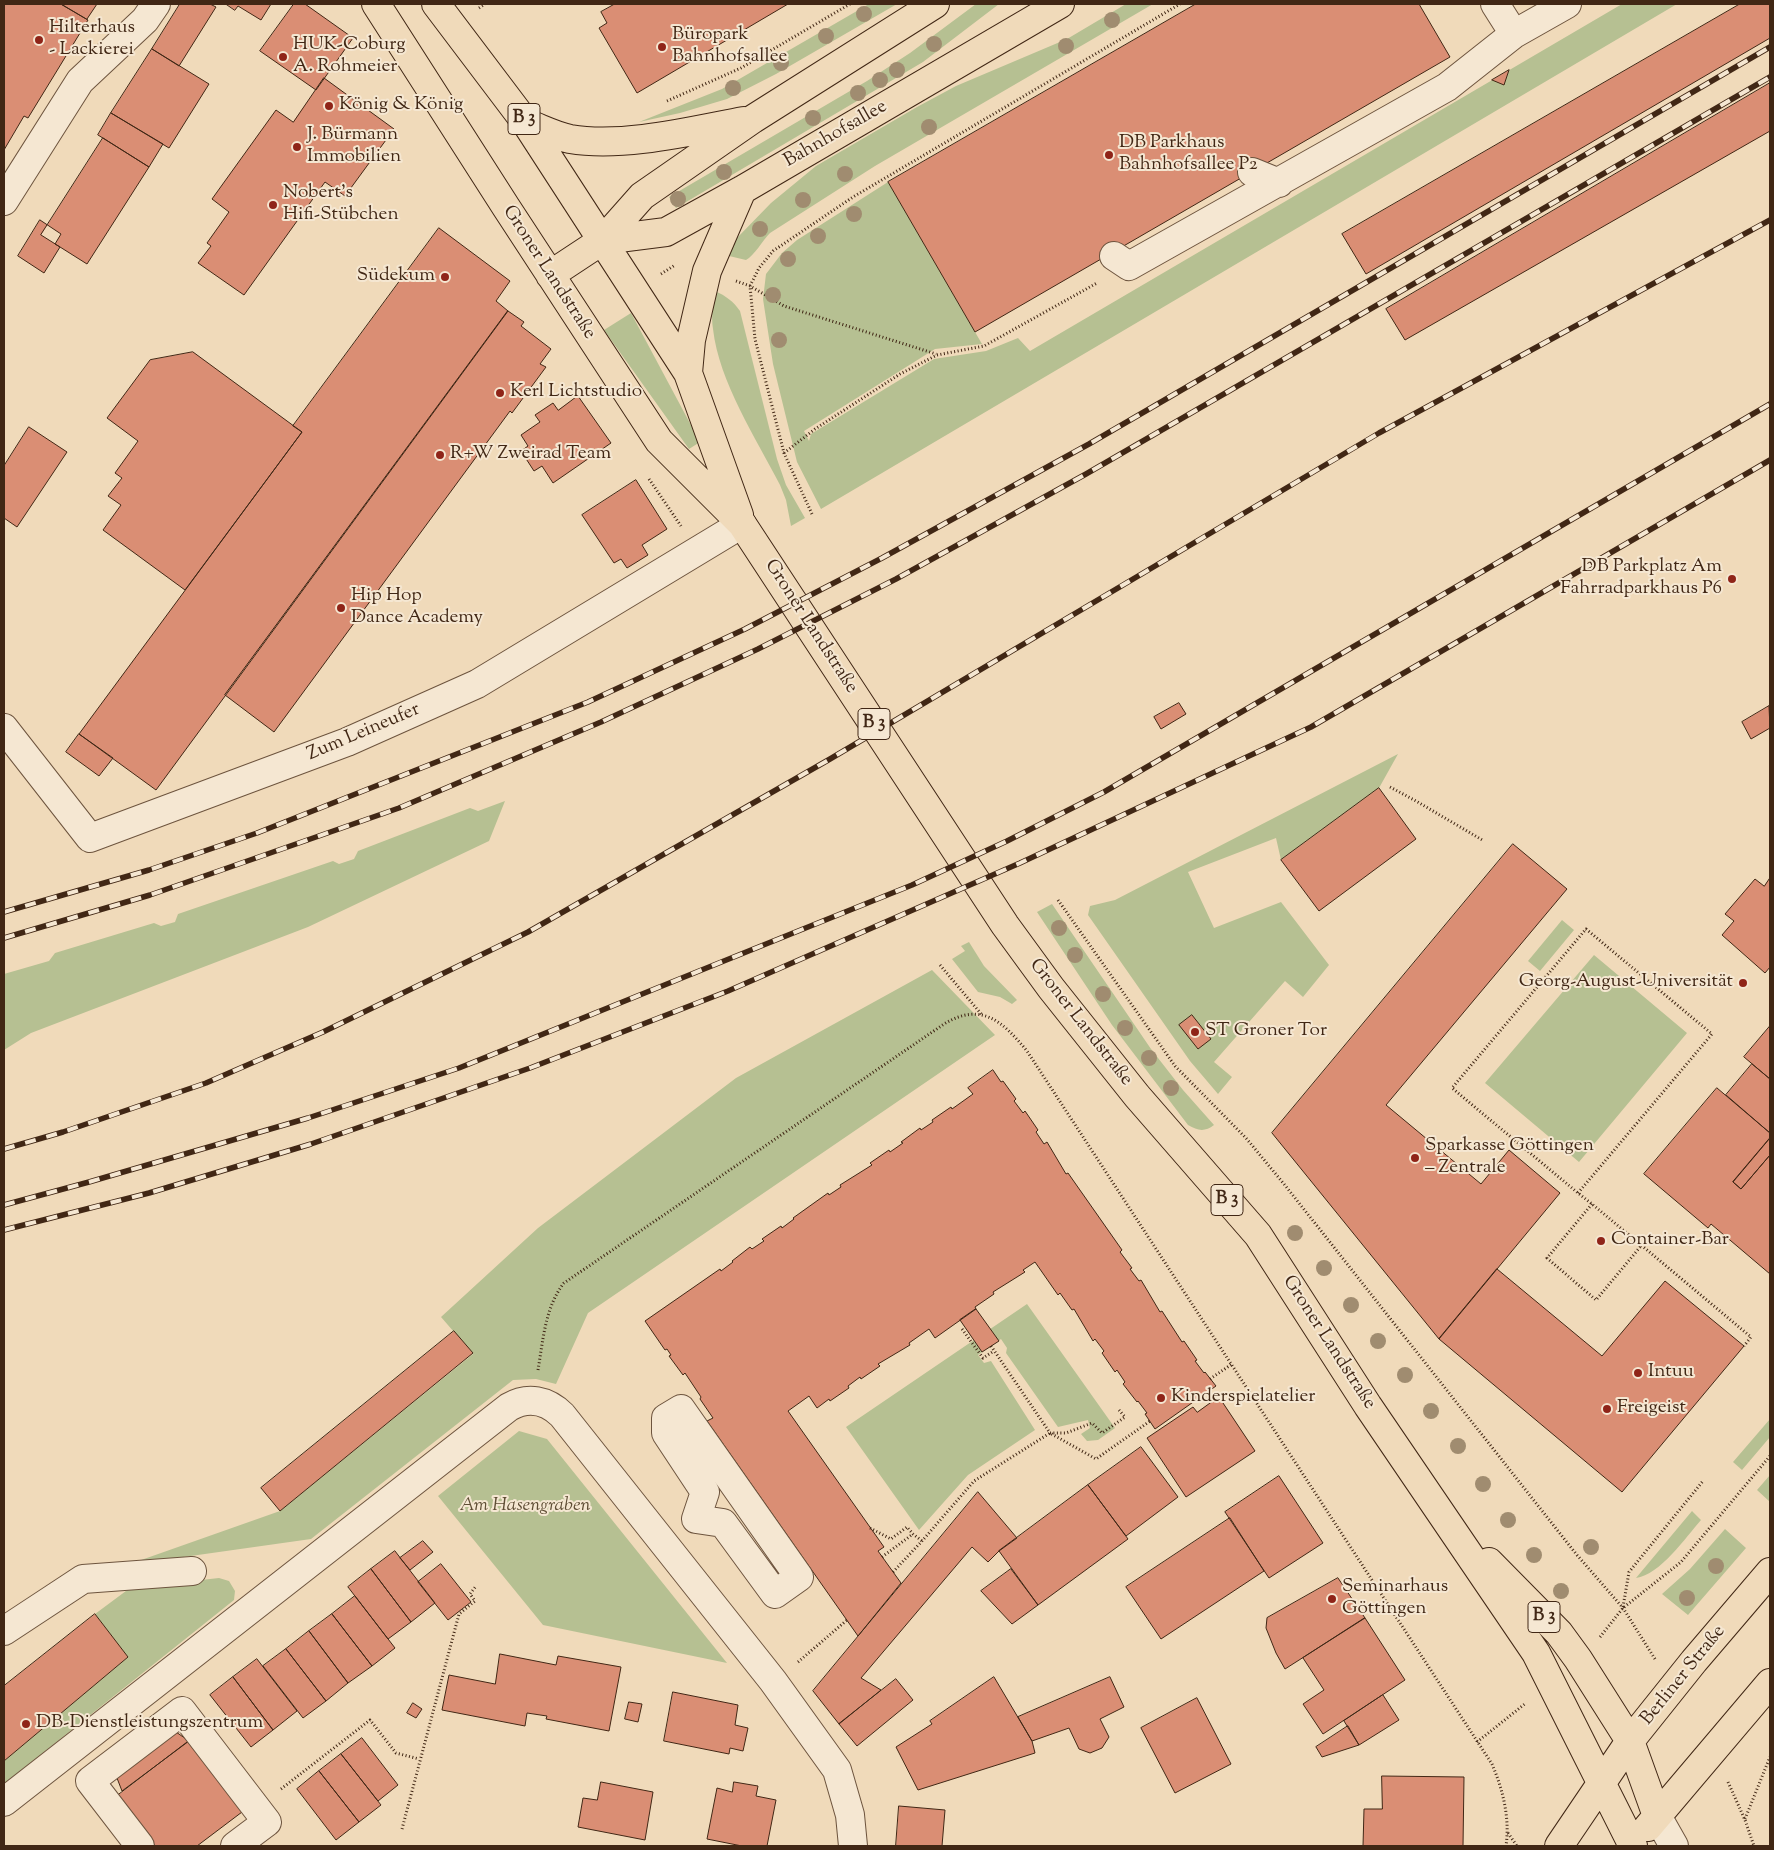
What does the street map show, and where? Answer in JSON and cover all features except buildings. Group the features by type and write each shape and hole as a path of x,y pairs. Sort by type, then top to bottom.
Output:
{"main road":[{"name":"Groner Landstraße","path":"376,4 550,275 660,441 742,524 1011,933 1051,988 1137,1096 1258,1235 1437,1509 1536,1653 1601,1783"},
{"name":"Groner Landstraße","path":"436,4 526,122 688,373 742,524"},
{"name":"Bahnhofsallee","path":"550,275 603,240 642,196 753,119 935,4"},
{"name":"Bahnhofsallee","path":"603,240 666,232 742,190 1060,4"},
{"path":"526,122 569,138 618,141 673,134 753,119"},
{"path":"688,373 691,340 707,271 742,190"},
{"name":"Groner Landstraße","path":"1437,1509 1559,1633 1578,1659 1630,1741 1657,1816"},
{"name":"Berliner Straße","path":"1559,1846 1630,1741 1694,1661 1770,1572"},
{"path":"1633,1846 1770,1683"},
{"name":"B 3","path":"1601,1783 1633,1846"}],"street":[{"path":"4,201 80,81 145,20 156,4"},
{"path":"1495,4 1514,34"},
{"path":"1122,261 1279,183 1447,87 1514,34 1567,4"},
{"path":"1252,172 1279,183"},
{"name":"Zum Leineufer","path":"4,728 90,838 348,742 477,684 742,524"},
{"path":"4,1802 509,1407 520,1402 533,1400 550,1405 562,1415 773,1681 837,1770 850,1815 853,1846"},
{"path":"681,1409 799,1577 775,1594 723,1524 696,1519 705,1492 666,1433 666,1418 681,1409"},
{"path":"4,1631 82,1579 192,1571"},
{"path":"140,1846 90,1781 182,1711 267,1822 235,1846"},
{"path":"1657,1816 1674,1846"}],"path":[{"path":"472,4 476,10"},
{"path":"664,102 741,68 850,4"},
{"path":"812,514 784,453 755,339 750,286 759,268 773,251 854,197 1180,4"},
{"path":"658,276 683,260"},
{"path":"784,453 830,419 900,374 937,355 984,346 1122,261"},
{"path":"750,286 784,306 937,355"},
{"path":"1390,787 1416,800 1484,842"},
{"path":"1058,900 1175,1066 1246,1138 1577,1555 1623,1608"},
{"path":"1578,1193 1712,1034 1586,928 1452,1088 1578,1193 1592,1204 1751,1337 1744,1346"},
{"path":"940,965 982,1016"},
{"path":"533,1400 550,1308 564,1283 944,1024 969,1014 990,1018 1004,1026 1027,1051 1492,1764 1502,1787 1508,1833 1506,1846"},
{"path":"1592,1204 1546,1258 1596,1300 1642,1246"},
{"path":"962,1329 983,1358 994,1351"},
{"path":"991,1346 1050,1433 1096,1459 1150,1421"},
{"path":"1210,1379 1232,1364"},
{"path":"893,1572 974,1481 1050,1433 1066,1433 1092,1423 1102,1433 1124,1417 1119,1410"},
{"path":"1602,1634 1623,1608 1681,1562 1770,1456"},
{"path":"1623,1608 1629,1572 1703,1481"},
{"path":"870,1528 891,1539 907,1527 912,1534 922,1541"},
{"path":"882,1556 912,1534"},
{"path":"402,1830 419,1759 459,1614 475,1601 470,1594 476,1586"},
{"path":"773,1681 847,1620"},
{"path":"276,1792 370,1720 396,1753 419,1759"},
{"path":"1754,1846 1745,1820 1770,1757"},
{"path":"1508,1833 1517,1846"}],"green space":[{"path":"869,4 897,4 776,74 727,99 680,113 639,122 722,89"},
{"path":"976,4 999,4 923,62 676,208 669,197 867,81 910,53"},
{"path":"1126,4 1153,4 875,166 770,233 746,260 729,256 736,239 771,203 816,166 956,86 1067,39"},
{"path":"1622,4 1677,4 821,509 797,462 773,364 763,299 766,274 782,253 797,240 888,182 982,344 935,349 804,431 809,441 811,434 934,359 986,351 1018,338 1030,351"},
{"path":"715,291 729,299 740,311 777,459 786,485 805,518 791,526 786,500 780,485 740,409 723,369 712,324"},
{"path":"631,313 700,442 689,449 604,330"},
{"path":"1398,754 1379,788 1281,860 1276,838 1188,872 1214,928 1281,902 1329,965 1303,997 1285,981 1214,1062 1232,1077 1218,1094 1190,1061 1088,915 1090,906 1115,900"},
{"path":"505,801 489,841 308,927 31,1033 4,1050 4,974 49,961 55,953 154,923 161,926 175,922 178,914 333,861 339,864 354,859 358,851 470,808 478,811"},
{"path":"1052,904 1151,1049 1183,1090 1214,1125 1208,1129 1201,1130 1188,1125 1112,1025 1037,912"},
{"path":"1562,920 1574,930 1540,971 1528,961"},
{"path":"969,942 984,966 1017,1000 1012,1004 1000,997 978,992 952,959 965,951 961,946"},
{"path":"1594,955 1687,1033 1579,1162 1485,1083"},
{"path":"932,970 995,1035 588,1313 556,1384 536,1379 513,1380 311,1539 127,1565 280,1511 473,1354 441,1317 538,1228 736,1078"},
{"path":"1027,1304 1115,1428 1098,1440 1087,1441 1081,1434 1090,1428 1088,1420 1058,1427 1006,1353 1007,1348 1001,1339 978,1355 984,1363 991,1361 1035,1430 968,1475 919,1530 846,1427"},
{"path":"1770,1419 1770,1437 1742,1470 1733,1462"},
{"name":"Am Hasengraben","path":"519,1431 547,1439 727,1663 543,1625 438,1496"},
{"path":"1770,1475 1770,1502 1757,1490"},
{"path":"1692,1511 1701,1520 1688,1536 1663,1563 1645,1575 1636,1578"},
{"path":"1725,1529 1746,1548 1688,1615 1662,1594 1690,1569"},
{"path":"219,1578 229,1581 235,1591 234,1600 4,1784 4,1761 128,1657 95,1614 130,1588"}],"railway":[{"path":"4,912 149,870 257,833 588,702 745,629 882,558 1089,444 1770,47"},
{"path":"4,938 150,895 399,808 601,722 758,649 896,579 1086,474 1770,77"},
{"path":"4,1149 63,1132 206,1083 323,1032 528,932 830,759 1379,433 1770,220"},
{"path":"4,1205 308,1118 459,1068 912,885 1007,841 1104,792 1770,404"},
{"path":"4,1230 149,1193 311,1144 530,1068 728,991 1020,863 1311,727 1770,460"}],"place":[{"name":"Hilterhaus - Lackierei","path":"39,40"},
{"name":"Büropark Bahnhofsallee","path":"662,47"},
{"name":"HUK-Coburg A. Rohmeier","path":"283,57"},
{"name":"König & König","path":"329,106"},
{"name":"J. Bürmann Immobilien","path":"297,147"},
{"name":"DB Parkhaus Bahnhofsallee P2","path":"1109,155"},
{"name":"Nobert's Hifi-Stübchen","path":"273,205"},
{"name":"Südekum","path":"445,277"},
{"name":"Kerl Lichtstudio","path":"500,393"},
{"name":"R+W Zweirad Team","path":"440,455"},
{"name":"DB Parkplatz Am Fahrradparkhaus P6","path":"1732,579"},
{"name":"Hip Hop Dance Academy","path":"341,608"},
{"name":"Georg-August-Universität","path":"1743,983"},
{"name":"ST Groner Tor","path":"1195,1032"},
{"name":"Sparkasse Göttingen – Zentrale","path":"1415,1158"},
{"name":"Container-Bar","path":"1601,1241"},
{"name":"Intuu","path":"1638,1373"},
{"name":"Kinderspielatelier","path":"1161,1398"},
{"name":"Freigeist","path":"1607,1409"},
{"name":"Seminarhaus Göttingen","path":"1332,1599"},
{"name":"DB-Dienstleistungszentrum","path":"26,1724"}]}
